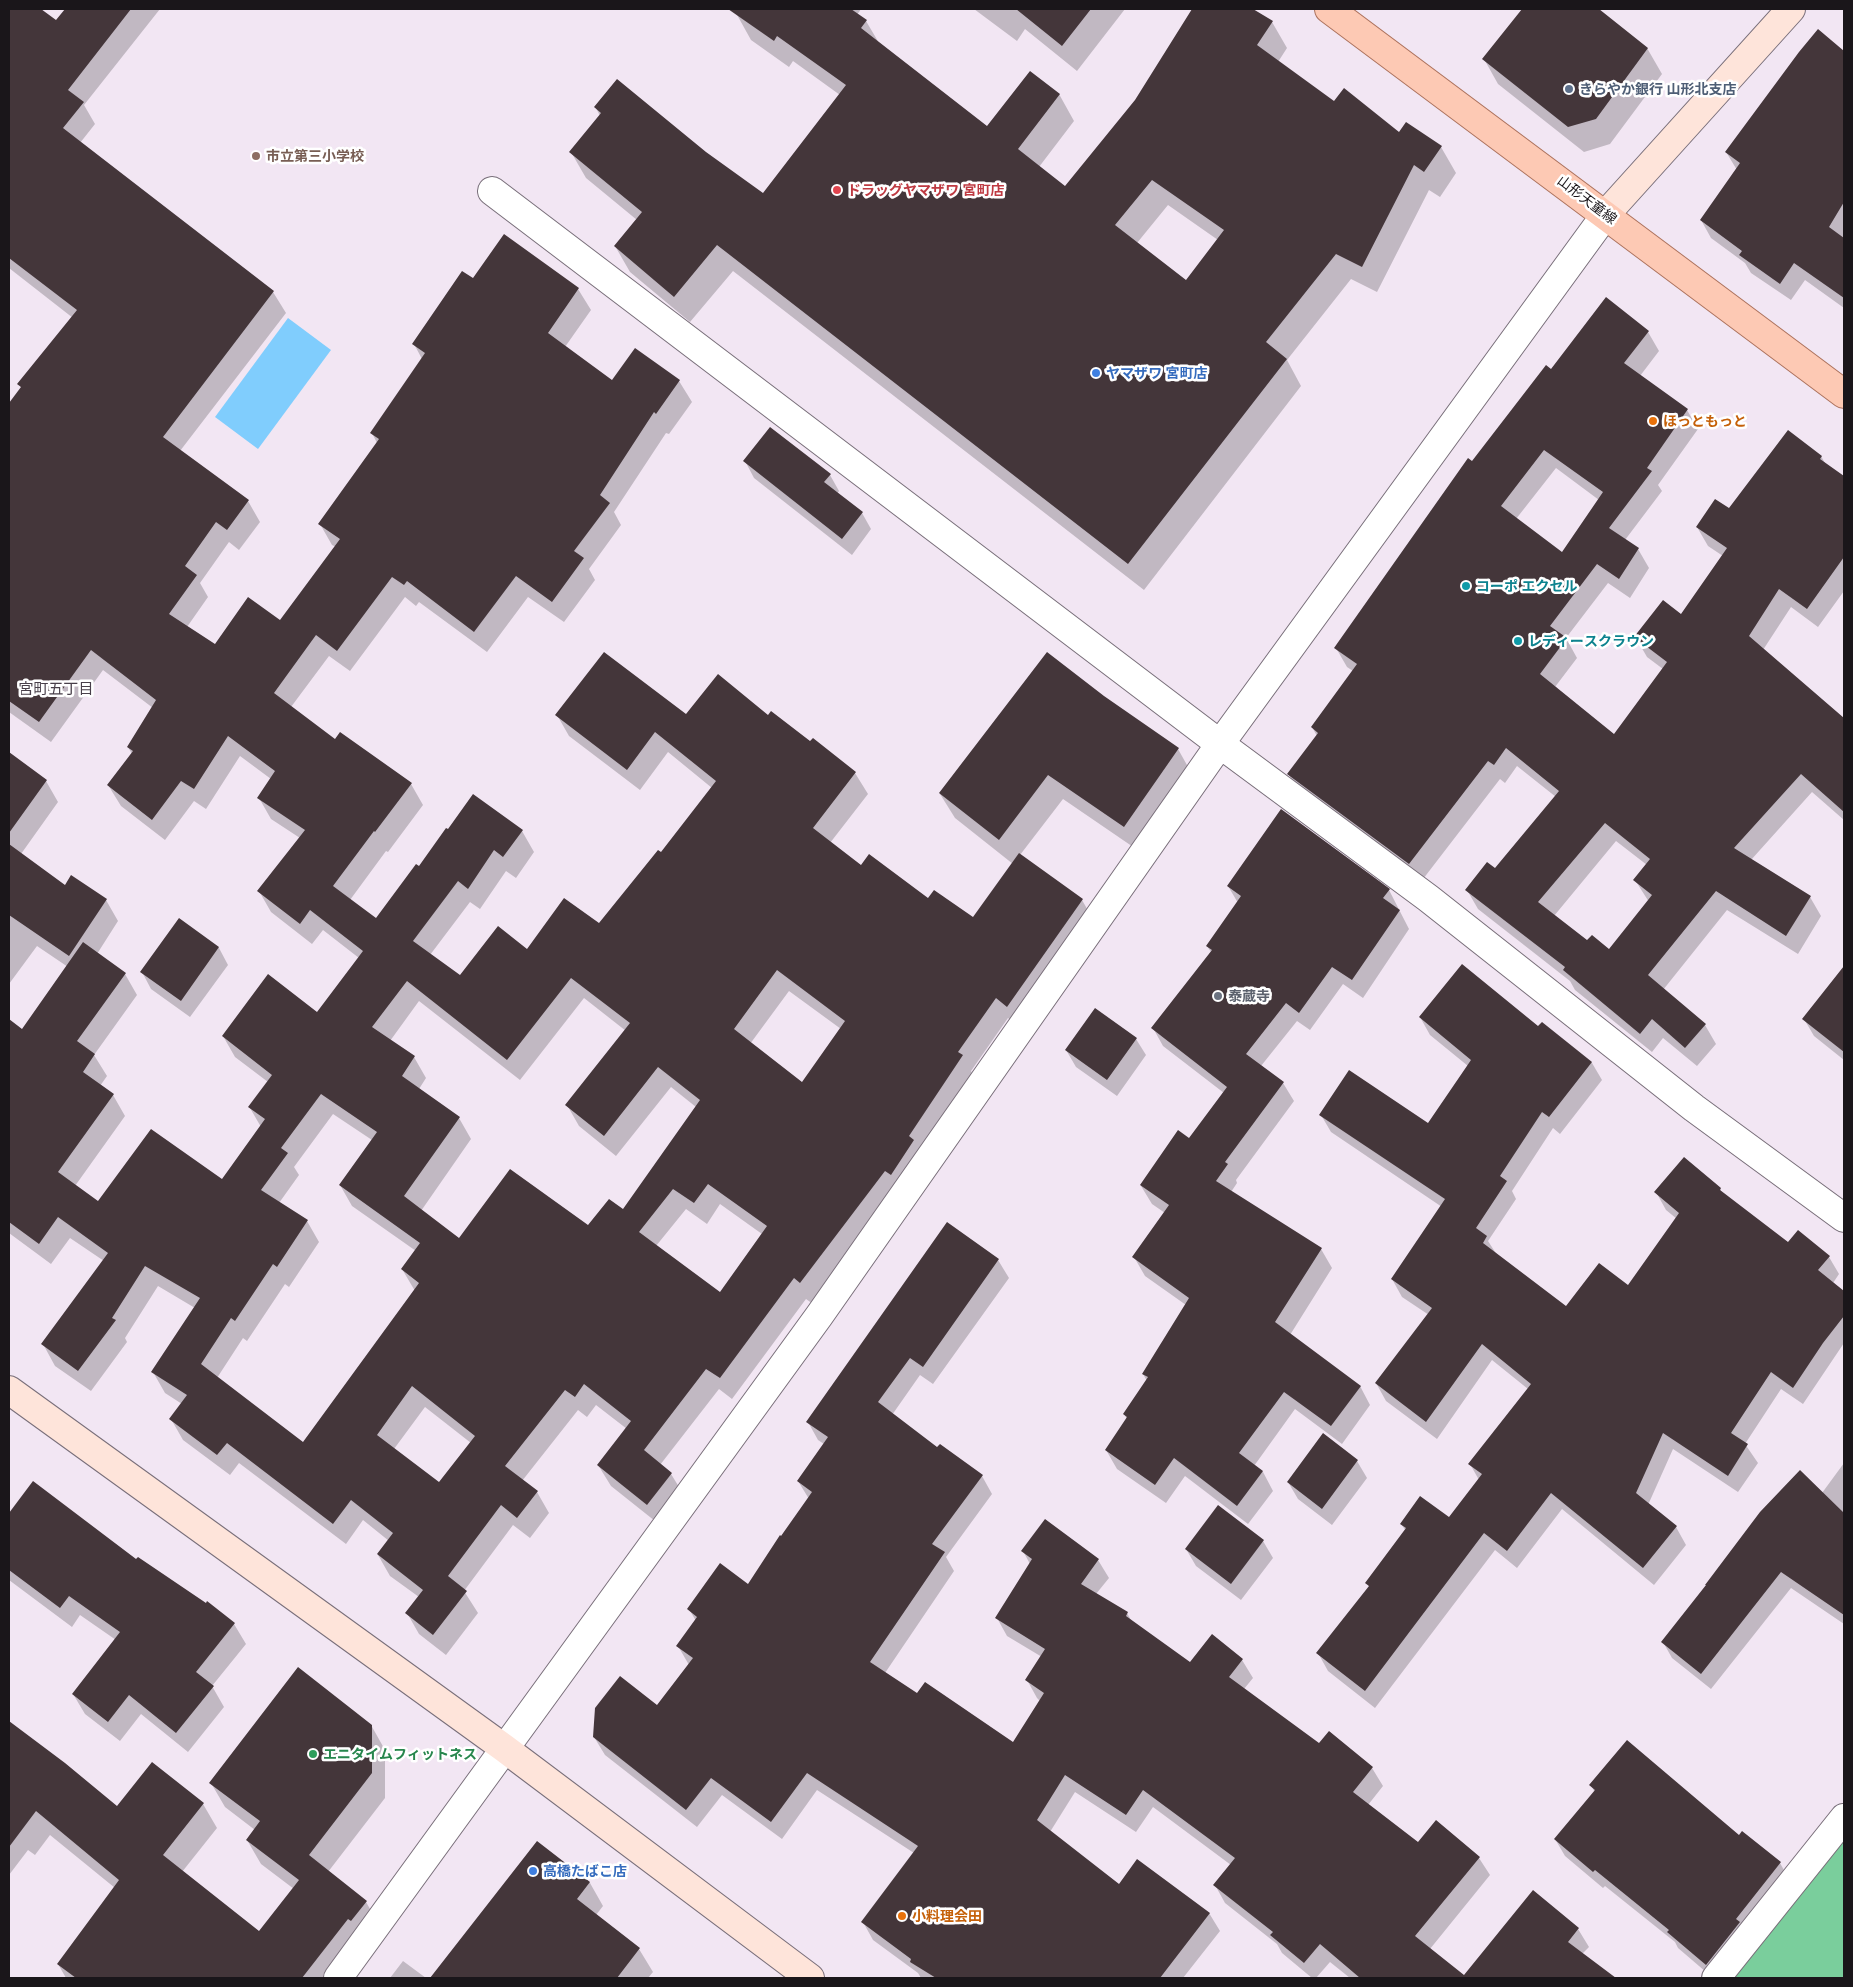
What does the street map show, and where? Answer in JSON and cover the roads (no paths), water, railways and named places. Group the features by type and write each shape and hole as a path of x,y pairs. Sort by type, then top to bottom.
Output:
{"main road":[{"name":"山形天童線","path":"1329,9 1606,214 1844,394"}],"street":[{"path":"338,1978 819,1316 1220,744 1606,214 1791,9"},
{"path":"492,191 1220,744 1428,898 1694,1108 1844,1218"},
{"path":"9,1390 504,1748 810,1978"},
{"path":"1716,1978 1844,1818"}],"water":[{"path":"288,318 331,350 258,449 215,417"}],"place":[{"name":"きらやか銀行 山形北支店","path":"1569,89"},
{"name":"市立第三小学校","path":"256,156"},
{"name":"ドラッグヤマザワ 宮町店","path":"837,190"},
{"name":"ヤマザワ 宮町店","path":"1096,373"},
{"name":"ほっともっと","path":"1653,421"},
{"name":"コーポ エクセル","path":"1466,586"},
{"name":"レディースクラウン","path":"1518,641"},
{"name":"泰蔵寺","path":"1218,996"},
{"name":"エニタイムフィットネス","path":"313,1754"},
{"name":"高橋たばこ店","path":"533,1871"},
{"name":"小料理会田","path":"902,1916"}],"district":[{"name":"宮町五丁目","path":"56,689"}]}
